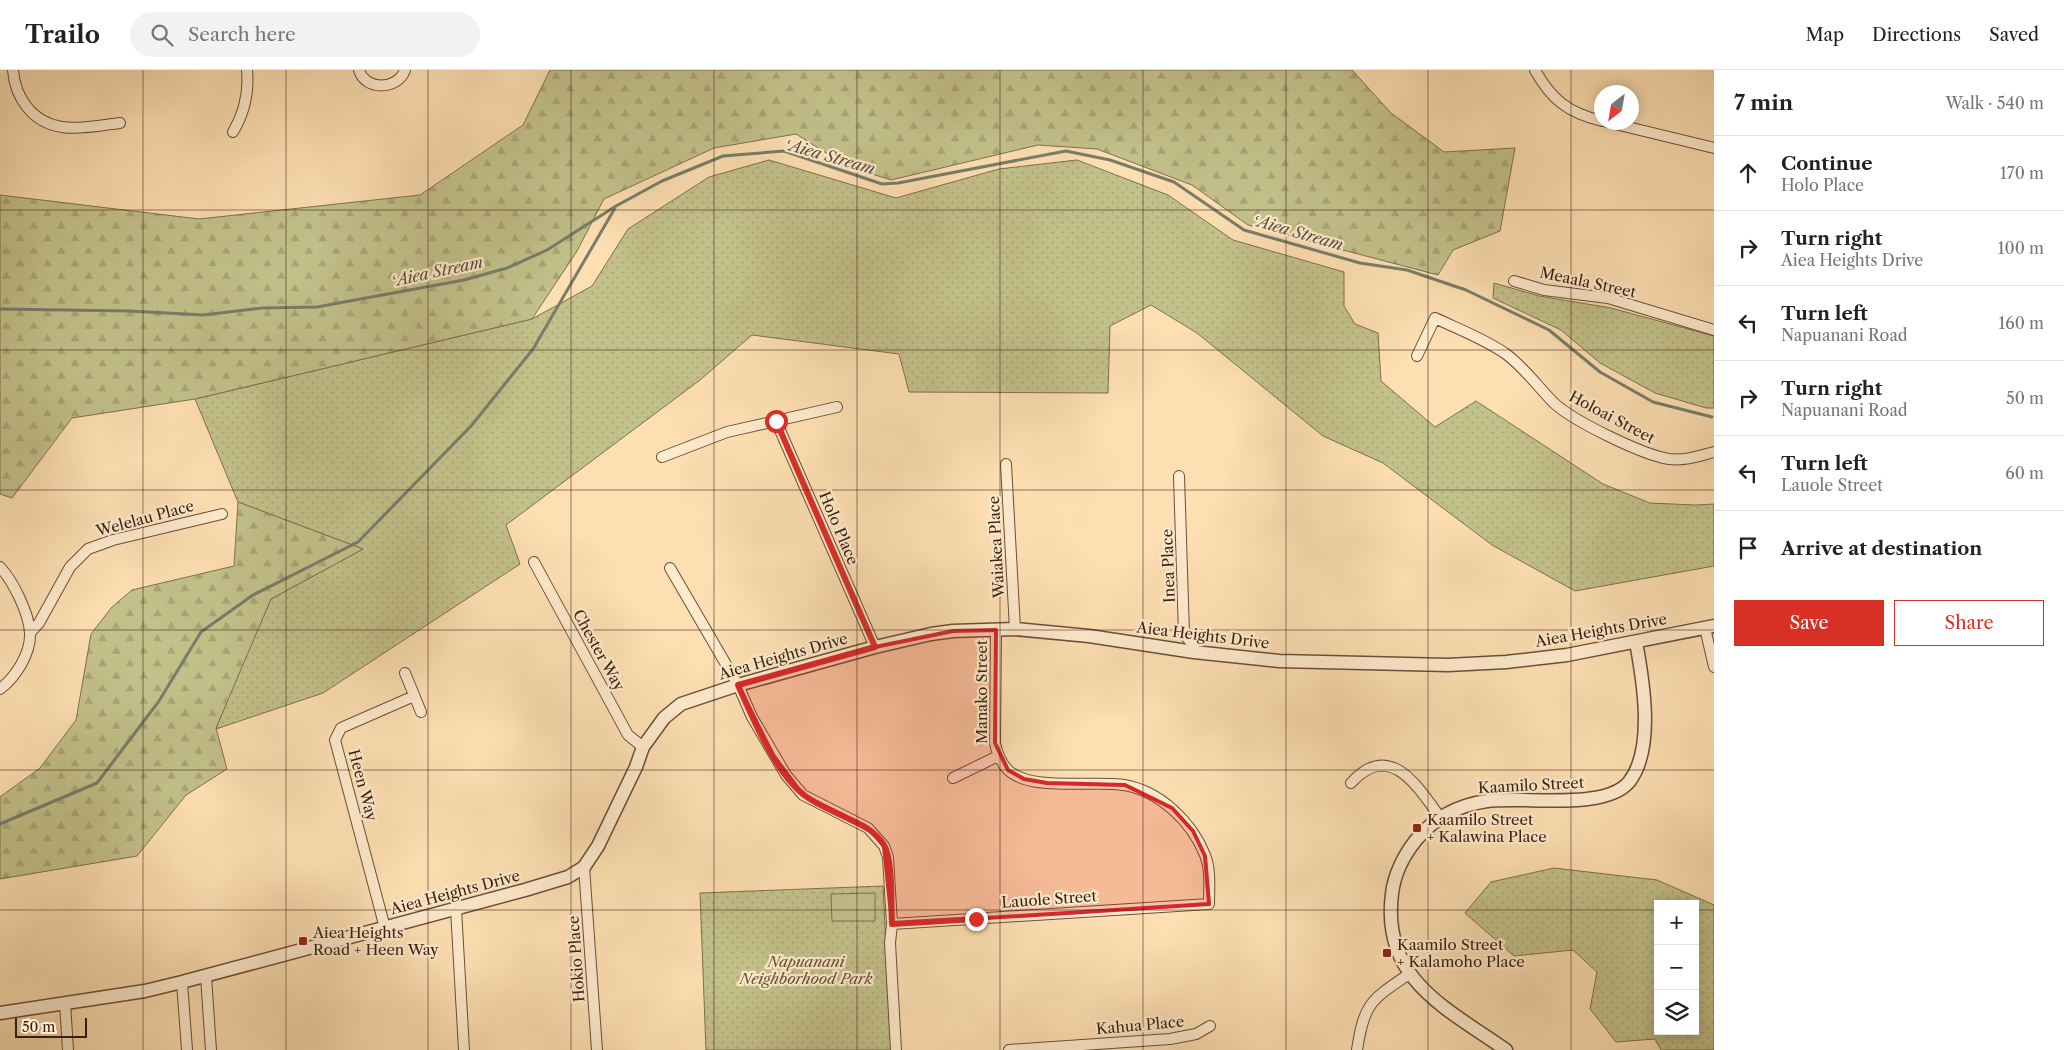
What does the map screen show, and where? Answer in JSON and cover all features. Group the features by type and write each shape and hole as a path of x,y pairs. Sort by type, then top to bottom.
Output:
{"street":[{"path":"13,70 14,85 22,102 44,122 63,127 120,123"},
{"path":"233,132 239,123 247,97 247,70"},
{"path":"359,70 361,75 370,83 382,86 395,83 405,70"},
{"path":"1534,70 1544,86 1558,102 1572,111 1594,118"},
{"path":"1639,130 1714,148"},
{"name":"Meaala Street","path":"1514,281 1544,290 1608,298 1714,330"},
{"name":"Holoai Street","path":"1417,356 1435,318 1505,354 1556,404 1572,416 1653,456 1689,459 1714,452"},
{"path":"662,457 728,432 837,407"},
{"name":"Holo Place","path":"776,421 875,647"},
{"name":"Waiakea Place","path":"1006,464 1015,629"},
{"name":"Inea Place","path":"1179,476 1184,634 1194,646 1194,652"},
{"name":"Welelau Place","path":"30,633 39,623 70,566 88,549 114,540 222,514"},
{"name":"Chester Way","path":"534,562 628,734 643,747"},
{"path":"0,567 22,605 30,633 28,649 17,671 0,689"},
{"path":"670,568 738,685 752,717 786,776 803,795 868,828 884,846 888,857 892,924 890,943 896,1050"},
{"path":"1710,627 1714,667"},
{"name":"Aiea Heights Drive","path":"0,1013 145,991 456,909 568,877 584,866 598,846 636,768 643,747 664,718 681,704 738,685 875,647 932,634 953,631 1015,629 1089,636 1194,652 1279,661 1448,665 1506,662 1568,655 1710,627"},
{"name":"Manako Street","path":"996,630 995,743 998,756 1008,770 1024,779 1047,783 1124,785 1149,794 1172,808 1193,831 1206,856 1209,882 1208,904"},
{"name":"Kaamilo Street","path":"1506,1050 1430,997 1409,974 1397,952 1392,933 1390,911 1393,886 1401,864 1412,844 1425,829 1440,817 1460,808 1487,801 1589,800 1608,796 1628,783 1641,757 1644,735 1645,712 1636,642"},
{"path":"405,673 421,712"},
{"name":"Heen Way","path":"385,928 335,740 341,728 414,696"},
{"path":"953,778 998,756"},
{"path":"1351,783 1360,774 1376,766 1395,768 1413,781 1440,817"},
{"name":"Hokio Place","path":"584,866 597,1050"},
{"name":"Lauole Street","path":"892,924 1208,904"},
{"path":"456,909 464,1050"},
{"path":"1357,1050 1365,1014 1376,997 1409,974"},
{"path":"206,976 210,1050"},
{"path":"182,982 186,1050"},
{"path":"66,1003 68,1050"},
{"name":"Kahua Place","path":"1010,1050 1170,1039 1196,1034 1210,1026"}],"highlighted area":[{"path":"996,630 995,743 1008,770 1024,779 1047,783 1125,785 1172,808 1193,831 1205,856 1209,904 892,924 884,846 868,828 803,795 773,755 738,685 875,647 953,631"}],"green space":[{"path":"550,70 1352,70 1391,113 1444,152 1515,148 1500,231 1453,250 1438,275 1248,225 1192,185 1097,149 1038,145 891,180 847,166 796,134 714,148 604,199 577,251 532,319 195,399 72,418 12,498 0,494 0,195 199,219 420,195 523,125"},
{"path":"769,160 896,198 999,169 1077,160 1168,195 1233,240 1344,272 1344,306 1355,324 1378,333 1381,381 1435,427 1476,401 1603,484 1650,503 1714,504 1714,566 1575,591 1492,545 1383,463 1323,436 1197,333 1151,305 1110,326 1108,393 909,392 899,354 752,335 700,380 506,525 520,564 323,693 216,729 234,682 271,599 363,549 238,502 195,399 532,319 592,286 628,229 709,177"},
{"path":"1494,283 1539,296 1611,308 1714,336 1714,408 1706,408 1655,393 1600,363 1561,330 1493,298"},
{"path":"238,502 363,549 271,599 216,728 227,769 186,795 137,856 0,879 0,797 40,768 76,720 91,634 112,607 132,590 234,566"},
{"path":"1554,868 1657,880 1714,905 1714,1050 1661,1050 1655,1039 1616,1042 1590,1009 1597,972 1573,950 1514,956 1465,913 1491,882"},
{"name":"Napuanani Neighborhood Park","path":"883,886 891,1050 706,1050 700,893"},
{"path":"875,893 875,921 832,921 831,894"}],"waterway":[{"name":"ʻAiea Stream","path":"0,309 129,311 203,315 263,308 317,307 464,280 507,268 547,250 616,206 662,181 723,156 784,151 882,184 898,183 1066,151 1110,160 1174,182 1244,230 1360,263 1407,270 1466,290 1549,330 1600,372 1653,402 1712,417"},
{"path":"0,824 97,783 159,701 201,632 253,595 358,542 471,426 533,349 615,208"}],"place":[{"name":"Kaamilo Street + Kalawina Place","path":"1417,828"},
{"name":"Aiea Heights Road + Heen Way","path":"303,941"},
{"name":"Kaamilo Street + Kalamoho Place","path":"1387,953"}],"route":[{"path":"776,421 875,647 738,685 752,717 773,755 786,776 803,795 868,828 884,846 888,857 892,924 976,919"}]}
